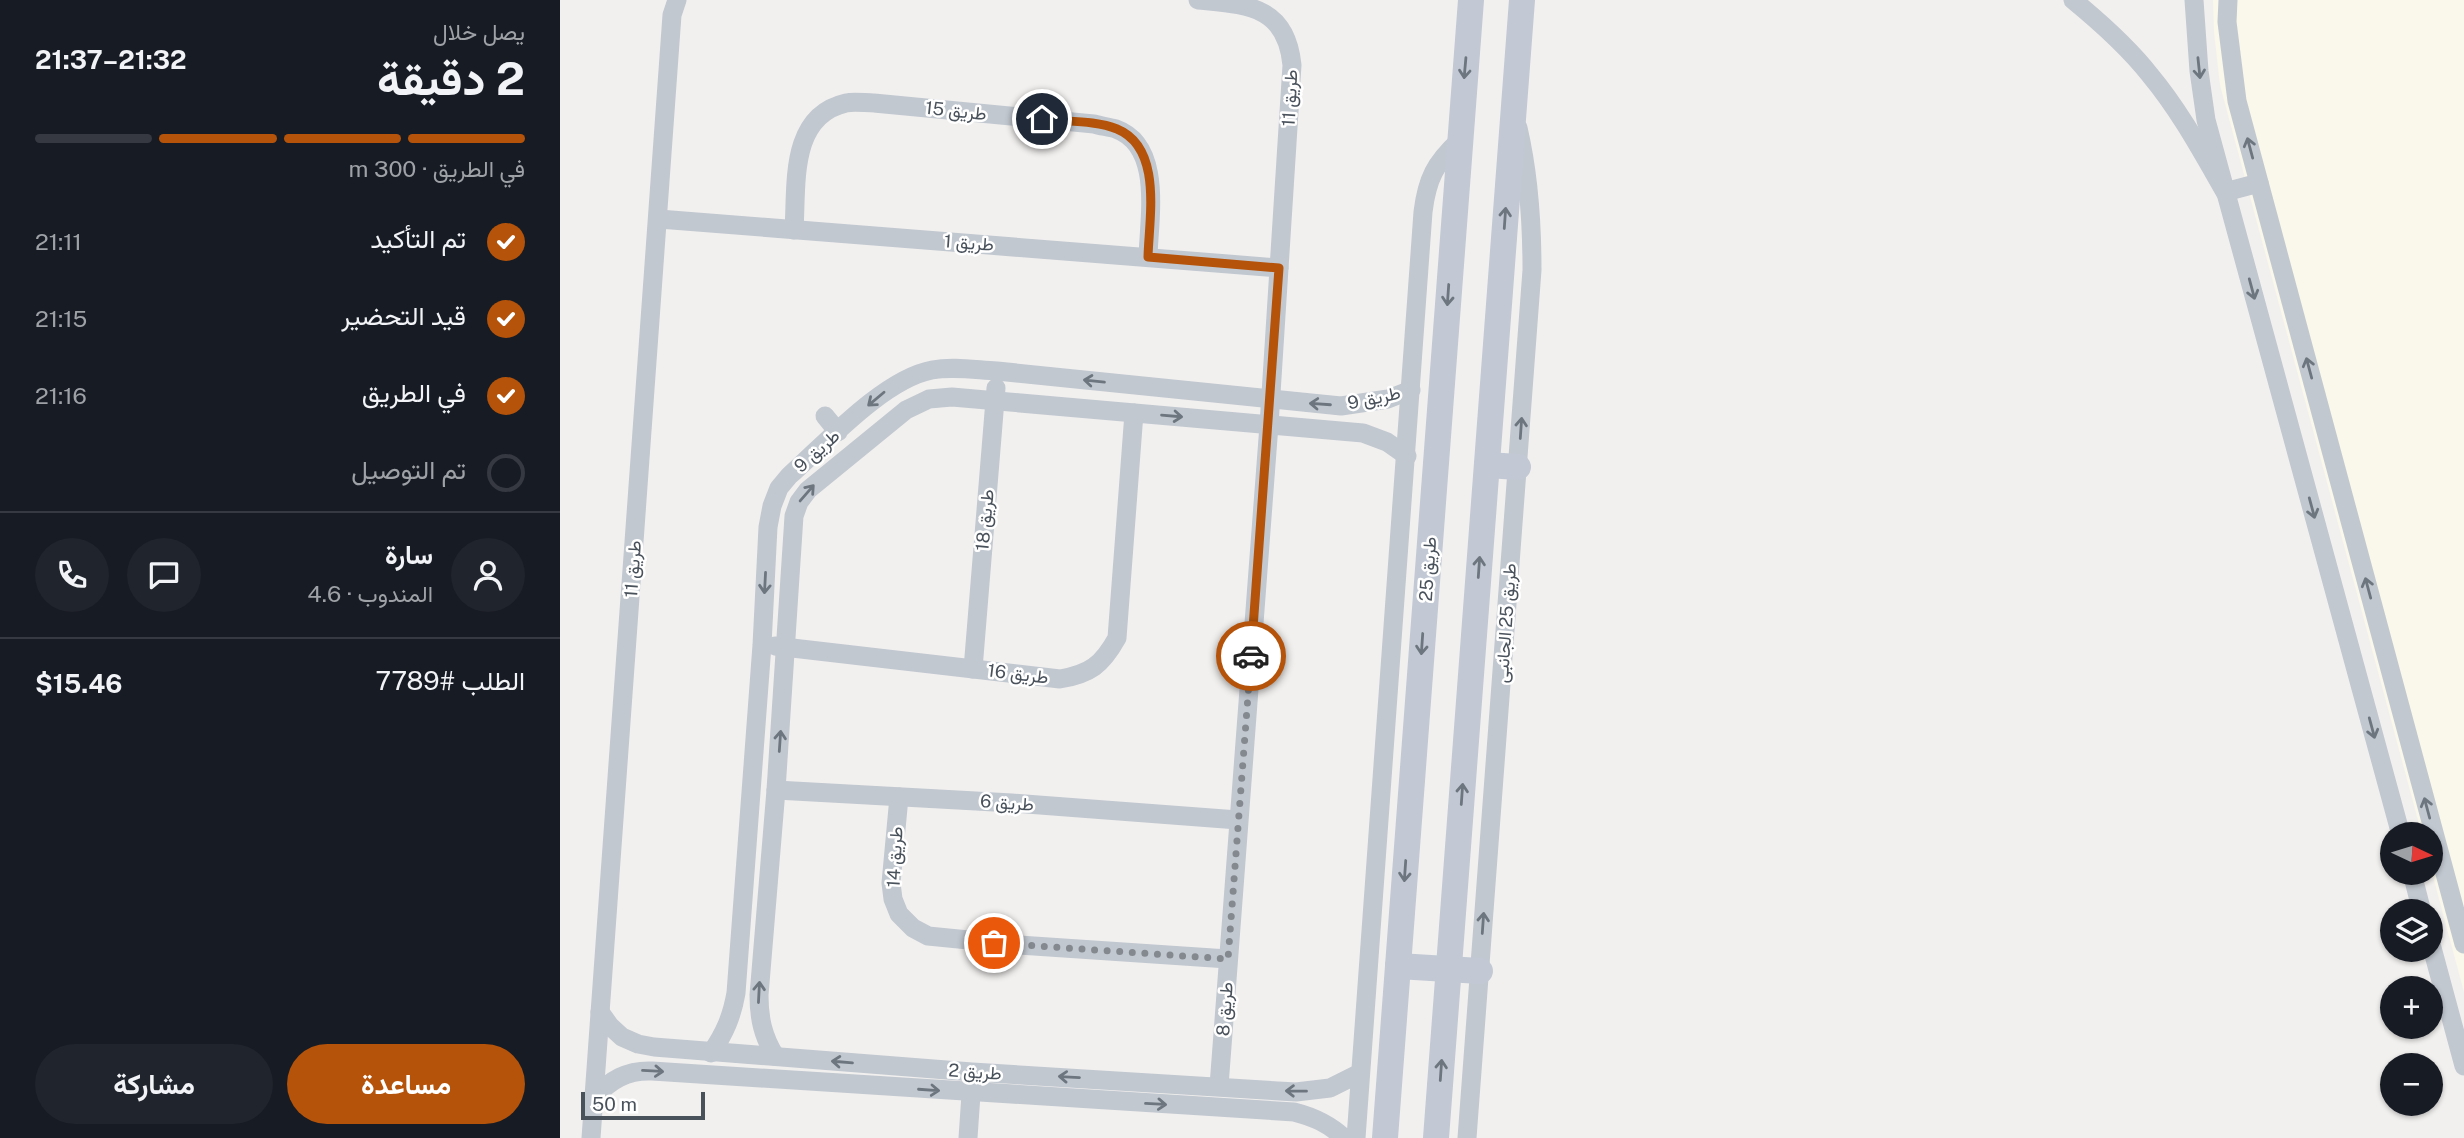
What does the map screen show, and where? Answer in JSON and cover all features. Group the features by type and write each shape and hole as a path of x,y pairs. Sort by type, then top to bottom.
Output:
{"street":[{"name":"طريق 11","path":"591,1138 673,15 677,0"},
{"name":"طريق 11","path":"1198,0 1254,7 1270,16 1283,30 1290,47 1292,65 1285,178"},
{"name":"طريق 25","path":"1385,1138 1471,0"},
{"path":"1436,1138 1522,0"},
{"path":"2073,0 2111,32 2150,74 2184,122 2225,192"},
{"path":"2194,0 2197,58 2204,108 2397,822"},
{"path":"2228,0 2227,22 2235,89 2462,933"},
{"name":"طريق 15","path":"794,230 799,152 807,129 825,111 848,102 874,103 1094,124 1117,129 1135,142 1147,160 1150,181 1148,257"},
{"name":"طريق 25 الجانبى","path":"1467,1138 1532,270 1532,216 1526,162 1514,108"},
{"path":"1356,1138 1426,189 1444,154 1460,140"},
{"name":"طريق 8","path":"1219,1086 1271,400 1285,178"},
{"path":"2225,192 2259,183"},
{"name":"طريق 1","path":"659,219 1279,268"},
{"name":"طريق 9","path":"711,1052 724,1035 736,993 768,527 779,488 789,476 892,386 915,374 951,368 1341,406 1388,399 1411,390"},
{"name":"طريق 18","path":"973,669 997,371"},
{"name":"طريق 9","path":"775,1056 764,1038 759,1017 759,995 787,647 794,516 799,502 808,490 906,410 929,399 952,397 1363,433 1387,442 1406,456"},
{"name":"طريق 16","path":"762,645 1060,679 1077,676 1094,668 1107,655 1117,638 1134,413"},
{"path":"825,416 838,432"},
{"path":"1487,465 1518,467"},
{"name":"طريق 6","path":"776,790 1238,820"},
{"name":"طريق 14","path":"899,797 891,883 893,899 899,914 913,928 928,936 1228,959"},
{"path":"2442,899 2451,895"},
{"path":"2436,962 2464,1066"},
{"path":"1398,967 1480,971"},
{"name":"طريق 2","path":"600,1012 616,1031 638,1044 711,1052 972,1072 1313,1091 1346,1082 1360,1073"},
{"name":"طريق 2","path":"594,1098 612,1080 638,1071 1294,1112 1328,1125 1344,1138"},
{"path":"968,1138 972,1072"}],"shaded area":[{"path":"2213,0 2464,0 2464,992 2443,914 2443,899 2439,899 2436,886 2443,886 2443,822 2418,822 2220,85"}],"way so far":[{"path":"994,943 1228,959 1251,656"}],"route":[{"path":"1042,119 1117,129 1135,142 1147,160 1150,181 1148,257 1279,268 1251,656"}]}
